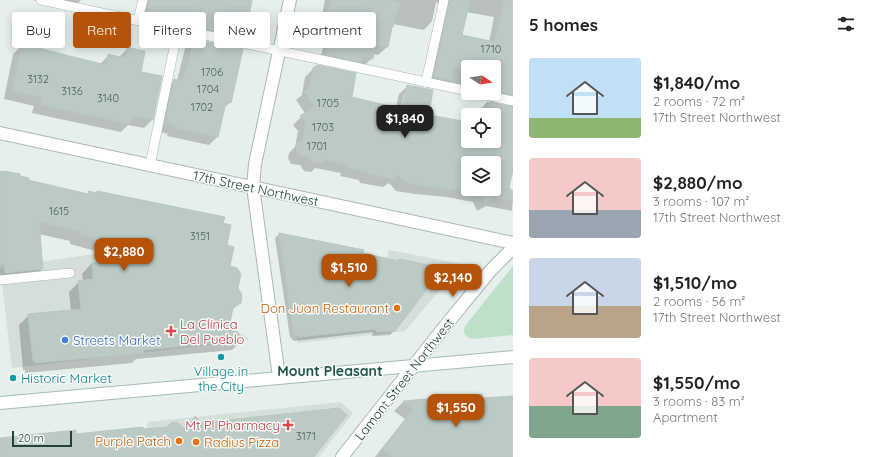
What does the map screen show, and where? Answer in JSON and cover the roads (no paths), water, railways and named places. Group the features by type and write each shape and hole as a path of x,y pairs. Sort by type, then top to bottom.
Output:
{"street":[{"path":"279,377 253,187 255,164 290,0"},
{"name":"17th Street Northwest","path":"0,133 513,243"},
{"name":"Lamont Street Northwest","path":"342,457 491,270 513,248"},
{"path":"0,403 513,357"}],"lane":[{"path":"41,0 138,20 143,0"},
{"path":"426,82 444,0"},
{"path":"206,35 461,90"},
{"path":"150,165 174,48"},
{"path":"501,98 513,101"},
{"path":"0,280 70,273"}],"place":[{"name":"Don Juan Restaurant","path":"397,308"},
{"name":"La Clínica Del Pueblo","path":"171,331"},
{"name":"Streets Market","path":"65,340"},
{"name":"Village in the City","path":"221,357"},
{"name":"Historic Market","path":"13,378"},
{"name":"Mt Pl Pharmacy","path":"288,425"},
{"name":"Purple Patch","path":"179,441"},
{"name":"Radius Pizza","path":"196,442"}],"district":[{"name":"Mount Pleasant","path":"330,371"}]}
